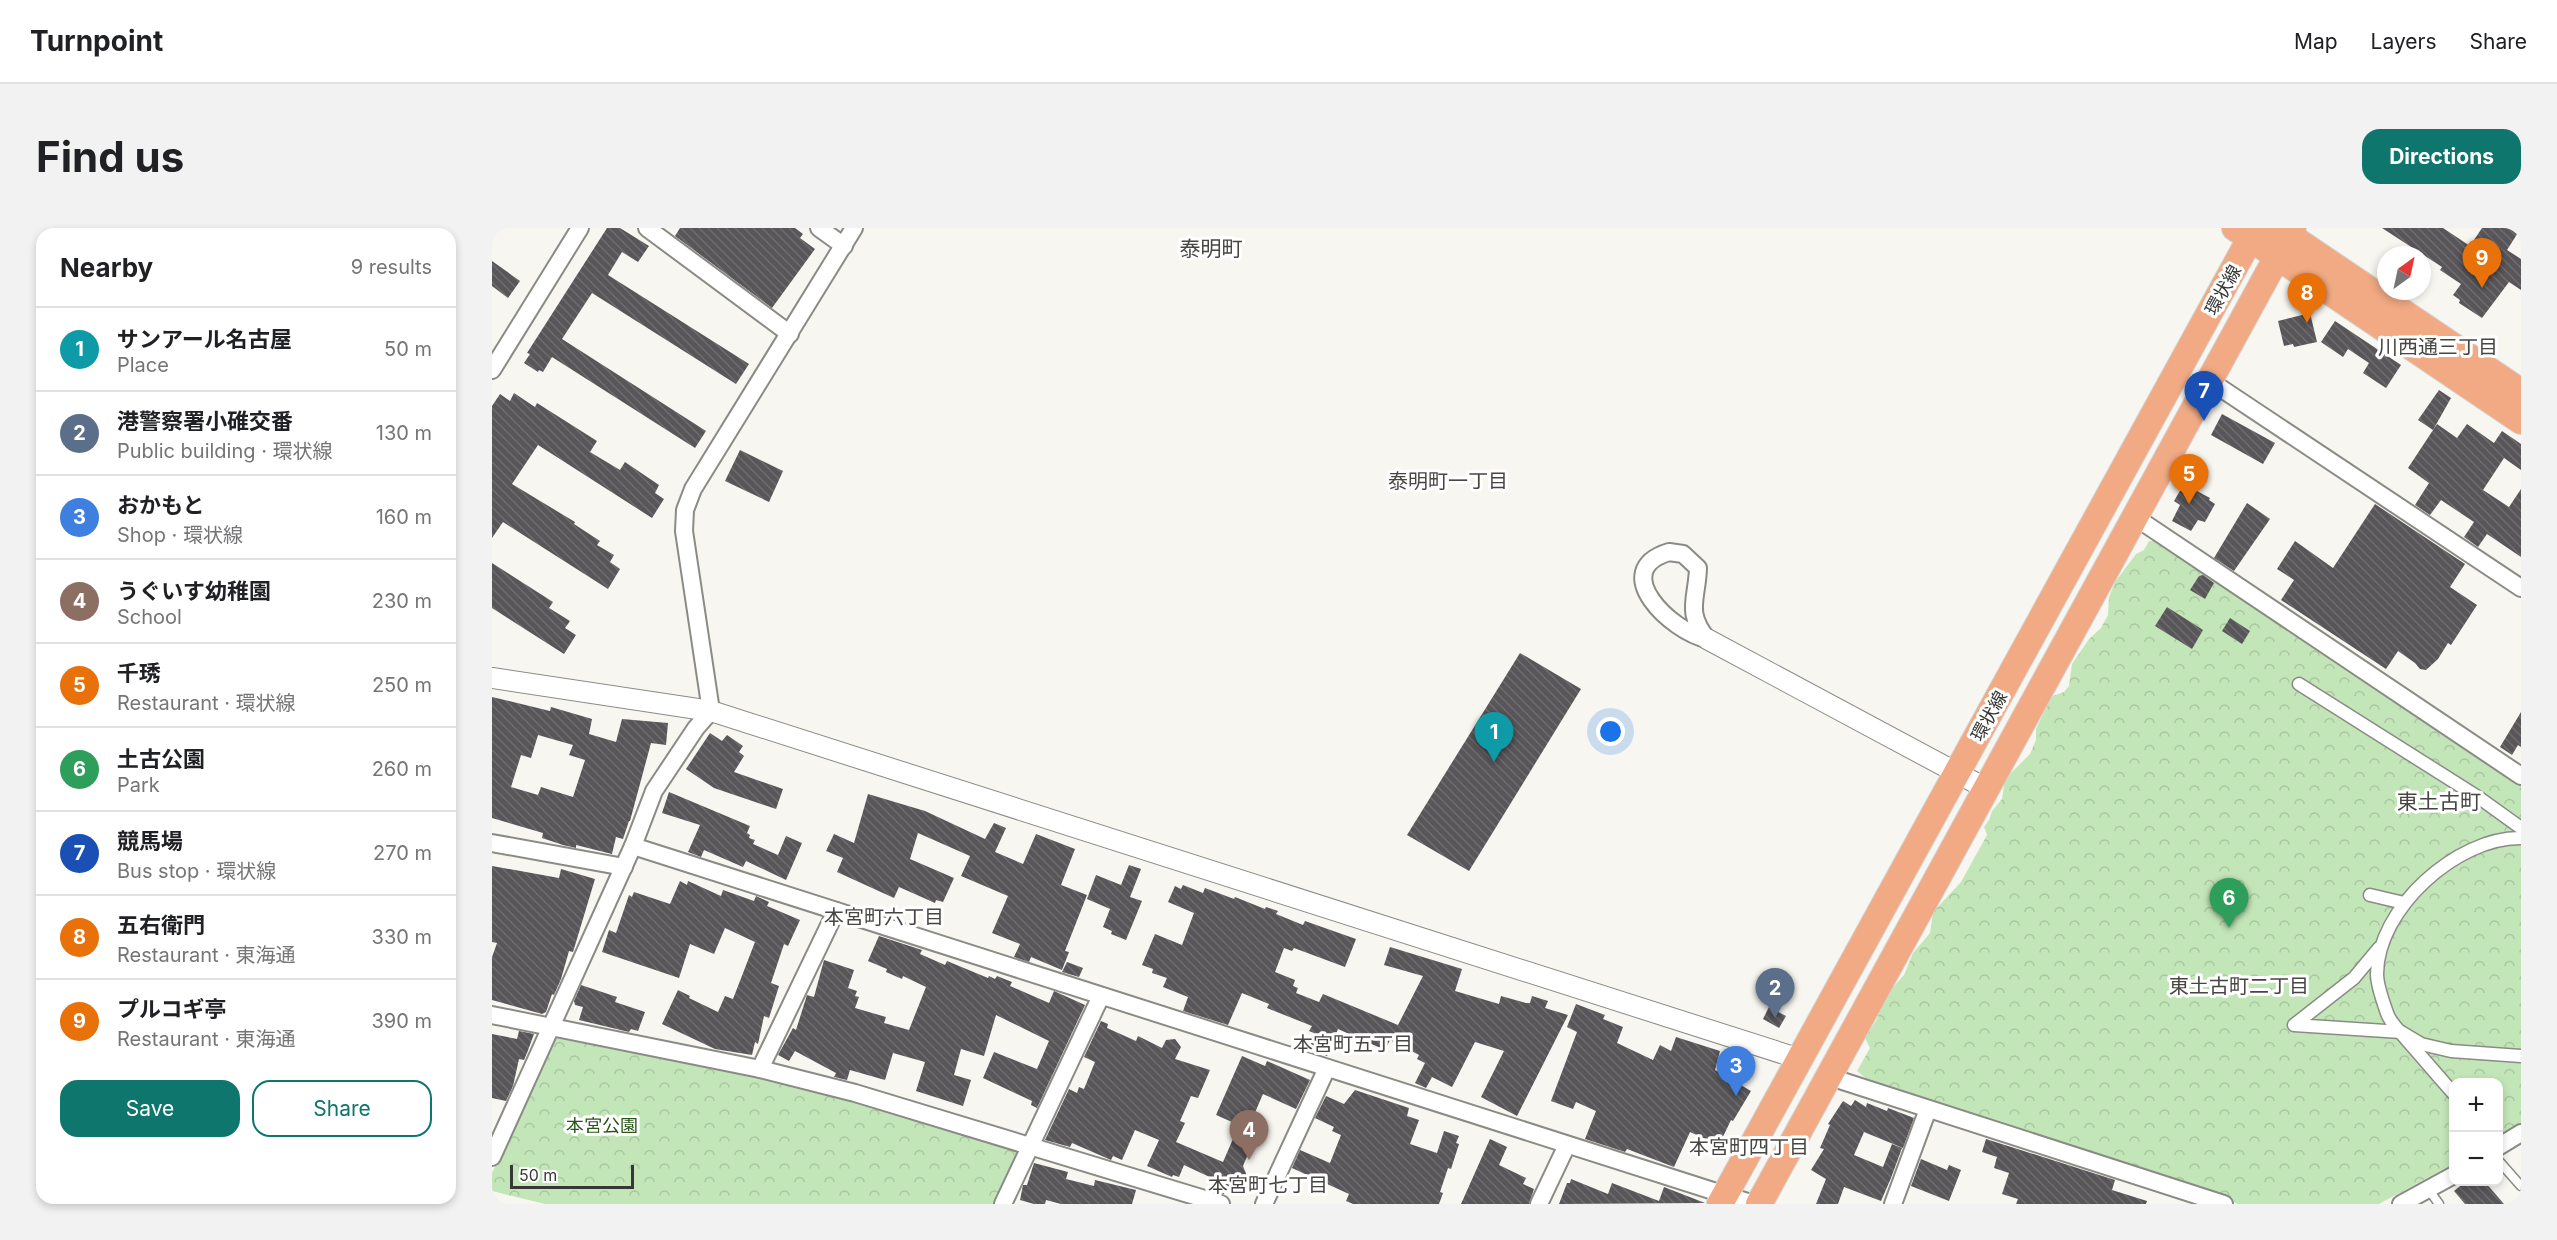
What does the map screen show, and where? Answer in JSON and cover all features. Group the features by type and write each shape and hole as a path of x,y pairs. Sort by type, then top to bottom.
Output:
{"main road":[{"path":"2248,232 2285,237 2521,392"},
{"name":"環状線","path":"1723,1200 1958,772 2248,232"},
{"path":"2285,237 2521,421"},
{"name":"環状線","path":"1759,1204 2210,381 2285,237"}],"street":[{"path":"492,370 497,351 580,228"},
{"path":"646,228 790,334"},
{"path":"819,228 844,246"},
{"path":"492,1157 624,867 654,791 696,728 711,711 684,531 685,510 693,489 854,228"},
{"path":"2210,381 2521,588"},
{"path":"2135,517 2521,776"},
{"path":"1707,639 1695,624 1693,608 1698,568 1683,554 1669,552 1657,555 1645,568 1642,580 1646,595 1666,616 1695,637 1707,639 1987,789"},
{"path":"492,678 711,711 1800,1059"},
{"path":"2299,684 2478,797 2521,828"},
{"path":"2449,1088 2388,1017 2377,975 2387,927 2404,903 2428,879 2457,857 2482,845 2521,838"},
{"path":"492,843 624,867"},
{"path":"633,846 1567,1144 1723,1200 1754,1204"},
{"path":"2370,895 2404,903"},
{"path":"760,1069 836,911"},
{"path":"2382,945 2354,978 2294,1025 2401,1032 2421,1044 2441,1049 2521,1056"},
{"path":"1003,1204 1028,1146 1101,996"},
{"path":"492,1014 760,1069 855,1093 1221,1204"},
{"path":"1263,1204 1327,1068"},
{"path":"1830,1077 2224,1204"},
{"path":"1893,1204 1928,1109"},
{"path":"2503,1144 2521,1133"},
{"path":"1539,1204 1567,1144"},
{"path":"2401,1204 2449,1177"}],"lane":[{"path":"2503,1165 2521,1186"},
{"path":"2429,1190 2439,1204"}],"green space":[{"path":"2149,541 2156,541 2521,784 2521,1124 2503,1135 2503,1078 2449,1078 2449,1166 2379,1204 2238,1204 2158,1174 1868,1080 1857,1071 1870,1048 1865,1038 1877,1019 1886,995 1904,975 1913,953 1930,933 1933,912 1961,882 1987,835 1984,827 1992,811 2002,799 2005,779 2030,754 2036,740 2036,729 2047,706 2053,696 2064,692 2069,686 2072,664 2089,639 2101,628 2108,615 2109,597 2115,582 2136,554 2144,550"},
{"name":"本宮公園","path":"560,1035 756,1077 768,1077 856,1100 1017,1150 1019,1153 995,1204 545,1204 492,1191 492,1173 553,1042"}],"building":[{"path":"607,228 620,228 649,246 638,262 622,252 608,275 749,364 736,384 592,293 562,339 706,431 695,448 552,357 543,372 539,370 538,372 524,363 530,354 527,353"},
{"path":"680,228 795,228 803,234 800,238 815,249 772,308 675,236"},
{"path":"2382,228 2443,228 2470,246 2482,228 2521,228 2507,250 2521,259 2521,290 2509,282 2482,318 2459,303 2460,300 2453,295 2461,284 2440,270 2442,267 2431,260 2431,246 2410,246"},
{"path":"492,261 520,281 508,298 492,286"},
{"path":"2310,313 2317,342 2294,347 2293,344 2284,346 2278,321"},
{"path":"2335,321 2401,365 2386,388 2363,373 2369,363 2348,349 2343,357 2321,342"},
{"path":"2439,390 2451,398 2433,430 2418,420"},
{"path":"514,393 535,407 537,403 597,441 590,452 620,470 625,462 659,485 655,493 664,499 652,518 538,445 512,484 575,522 574,524 600,541 597,545 614,555 610,562 620,569 608,589 503,522 492,538 492,406 500,394 510,401"},
{"path":"2222,414 2275,443 2263,464 2211,435"},
{"path":"2437,424 2457,438 2467,424 2494,443 2502,431 2521,444 2521,470 2504,458 2483,490 2509,507 2521,489 2521,557 2487,534 2478,547 2464,537 2474,522 2441,500 2430,515 2415,505 2429,483 2408,468"},
{"path":"740,450 783,471 769,502 725,481"},
{"path":"2184,484 2210,498 2209,500 2215,504 2205,522 2198,520 2191,531 2172,521 2180,505 2174,501"},
{"path":"2247,503 2270,519 2234,571 2214,558"},
{"path":"2375,504 2465,564 2450,587 2477,605 2451,645 2448,643 2438,659 2426,670 2420,669 2398,651 2386,669 2281,600 2294,580 2277,569 2295,541 2333,568"},
{"path":"492,563 553,602 549,608 570,621 565,628 576,635 564,654 492,608"},
{"path":"2203,575 2214,583 2205,599 2190,590 2199,576"},
{"path":"2167,607 2203,630 2192,649 2155,626"},
{"path":"2230,618 2250,631 2242,644 2222,631"},
{"path":"1520,653 1581,689 1469,871 1407,835"},
{"path":"492,697 550,711 551,707 592,719 589,734 616,742 622,719 668,723 666,745 651,743 630,821 623,839 616,837 612,854 576,845 576,848 563,845 542,838 543,833 492,818","holes":["538,735 573,745 569,755 585,760 573,797 541,787 538,795 511,787 521,755 531,758"]},
{"path":"2521,712 2521,747 2518,745 2512,755 2500,747"},
{"path":"710,733 722,741 727,735 743,746 739,752 744,756 734,772 783,789 776,809 714,788 686,769"},
{"path":"669,792 750,826 747,833 750,835 749,838 755,840 753,844 778,855 786,836 802,843 786,880 746,861 743,867 704,850 701,857 688,852 700,825 662,813"},
{"path":"868,794 925,811 985,839 994,823 1006,828 995,852 1023,864 1036,834 1075,849 1061,885 1087,895 1065,951 1069,952 1062,970 1031,957 1029,962 1014,957 1020,944 992,933 1008,896 961,876 970,856 918,833 910,859 954,878 943,902 936,900 935,903 899,887 894,898 837,872 843,858 826,851 834,834 854,843"},
{"path":"1129,865 1141,869 1130,897 1142,901 1126,940 1111,934 1112,931 1103,927 1110,909 1087,899 1096,875 1121,885"},
{"path":"492,866 559,878 561,869 595,879 573,952 569,951 561,979 554,995 552,994 546,1012 542,1014 492,1000 492,957 497,943 492,942"},
{"path":"680,881 687,885 688,881 721,896 723,890 754,901 756,896 769,902 767,906 800,920 788,946 784,944 771,983 779,986 769,1018 764,1016 758,1044 755,1042 752,1055 715,1049 662,1024 678,990 718,1012 725,996 733,999 755,942 725,928 714,954 690,944 679,978 602,952 609,930 616,933 629,895 632,897 634,892 670,904"},
{"path":"1183,885 1203,893 1205,888 1234,899 1235,897 1265,909 1266,907 1278,911 1276,914 1303,925 1305,921 1356,939 1345,967 1294,948 1292,951 1284,948 1275,972 1295,980 1293,986 1298,988 1296,993 1319,1002 1323,994 1398,1025 1423,976 1384,965 1390,947 1462,969 1455,991 1499,1004 1501,996 1530,1003 1532,996 1548,1001 1545,1008 1568,1015 1517,1116 1481,1097 1504,1051 1475,1042 1452,1087 1432,1077 1426,1088 1415,1083 1425,1063 1417,1059 1419,1055 1390,1040 1385,1050 1338,1029 1327,1056 1309,1048 1314,1033 1309,1031 1312,1026 1267,1008 1269,1004 1242,993 1228,1025 1183,1011 1188,997 1163,987 1167,978 1152,973 1153,969 1142,965 1155,934 1182,945 1194,913 1168,902 1175,886 1181,889"},
{"path":"879,936 922,950 920,954 945,965 947,961 988,978 989,976 995,979 997,976 1012,982 1010,986 1049,1003 1054,991 1085,1005 1037,1108 1031,1105 1032,1101 983,1078 994,1052 1037,1069 1049,1041 996,1015 984,1056 961,1049 954,1075 971,1080 963,1106 916,1091 925,1062 893,1053 885,1080 850,1070 847,1080 834,1077 836,1073 795,1051 789,1061 778,1055 793,1028 796,1030 807,995 814,997 824,960 854,970 848,988 857,991 855,996 859,997 855,1008 886,1017 884,1023 909,1030 926,987 903,976 902,979 886,972 887,969 868,961"},
{"path":"1067,962 1083,968 1079,977 1062,972"},
{"path":"581,985 617,997 615,1002 645,1012 638,1031 631,1029 629,1032 579,1020 583,1007 575,1005 574,1001"},
{"path":"1576,1004 1605,1015 1603,1019 1623,1027 1617,1043 1653,1060 1660,1045 1671,1051 1676,1037 1720,1051 1715,1070 1751,1091 1733,1121 1731,1120 1719,1145 1690,1132 1674,1167 1627,1149 1625,1152 1585,1139 1596,1111 1576,1102 1573,1109 1551,1101 1577,1032 1567,1027"},
{"path":"1769,1007 1786,1016 1779,1028 1763,1019"},
{"path":"1101,1021 1108,1024 1107,1028 1136,1041 1138,1036 1162,1048 1166,1040 1175,1039 1181,1047 1175,1059 1210,1070 1198,1098 1191,1096 1180,1121 1185,1123 1176,1142 1223,1162 1239,1125 1216,1115 1242,1056 1265,1066 1267,1061 1310,1080 1296,1109 1263,1094 1250,1124 1259,1128 1243,1166 1247,1176 1244,1188 1240,1191 1225,1191 1224,1194 1211,1190 1216,1180 1184,1165 1179,1177 1173,1175 1172,1177 1147,1166 1159,1140 1135,1130 1122,1160 1113,1156 1111,1160 1072,1143 1070,1147 1045,1140 1069,1089 1077,1093 1079,1087 1084,1089 1095,1062 1084,1057"},
{"path":"519,1031 534,1034 527,1053 524,1060 519,1059 513,1086 506,1101 492,1098 492,1034 517,1039"},
{"path":"1355,1090 1409,1108 1407,1116 1419,1120 1410,1144 1437,1153 1444,1131 1459,1136 1456,1143 1459,1144 1451,1169 1448,1168 1440,1192 1443,1193 1439,1204 1353,1204 1346,1201 1349,1194 1292,1168 1300,1150 1330,1163 1341,1135 1332,1131 1334,1127 1315,1118 1326,1096 1344,1104"},
{"path":"1855,1100 1866,1107 1867,1103 1914,1118 1903,1148 1864,1132 1854,1155 1883,1167 1892,1144 1902,1148 1881,1201 1844,1187 1838,1204 1816,1204 1826,1179 1811,1170 1824,1149 1820,1148 1830,1125 1828,1124 1843,1101 1851,1106"},
{"path":"1490,1139 1507,1147 1499,1165 1526,1178 1523,1184 1534,1189 1529,1204 1461,1204"},
{"path":"1986,1139 2115,1180 2112,1190 2147,1201 2146,1204 2016,1204 2018,1199 2002,1194 2009,1173 1994,1168 1997,1157 1982,1152"},
{"path":"1921,1159 1947,1170 1949,1165 1961,1170 1949,1201 1911,1186"},
{"path":"1034,1163 1068,1172 1066,1179 1094,1186 1095,1180 1136,1190 1132,1204 1061,1204 1046,1200 1045,1204 1034,1204 1020,1200 1023,1185 1027,1185"},
{"path":"1571,1179 1608,1194 1612,1183 1659,1201 1664,1187 1705,1203 1559,1204 1567,1183 1570,1183"},
{"path":"2460,1186 2488,1186 2504,1204 2465,1204 2454,1191"}],"place":[{"name":"プルコギ亭","path":"2482,288"},
{"name":"五右衛門","path":"2307,323"},
{"name":"競馬場","path":"2204,421"},
{"name":"千琇","path":"2189,504"},
{"name":"サンアール名古屋","path":"1494,762"},
{"name":"土古公園","path":"2229,928"},
{"name":"港警察署小碓交番","path":"1775,1018"},
{"name":"おかもと","path":"1736,1096"},
{"name":"うぐいす幼稚園","path":"1249,1160"}],"district":[{"name":"泰明町","path":"1211,248"},
{"name":"川西通三丁目","path":"2438,347"},
{"name":"泰明町一丁目","path":"1448,481"},
{"name":"東土古町","path":"2439,801"},
{"name":"本宮町六丁目","path":"884,917"},
{"name":"東土古町二丁目","path":"2239,986"},
{"name":"本宮町五丁目","path":"1353,1044"},
{"name":"本宮町四丁目","path":"1749,1147"},
{"name":"本宮町七丁目","path":"1268,1185"}]}
